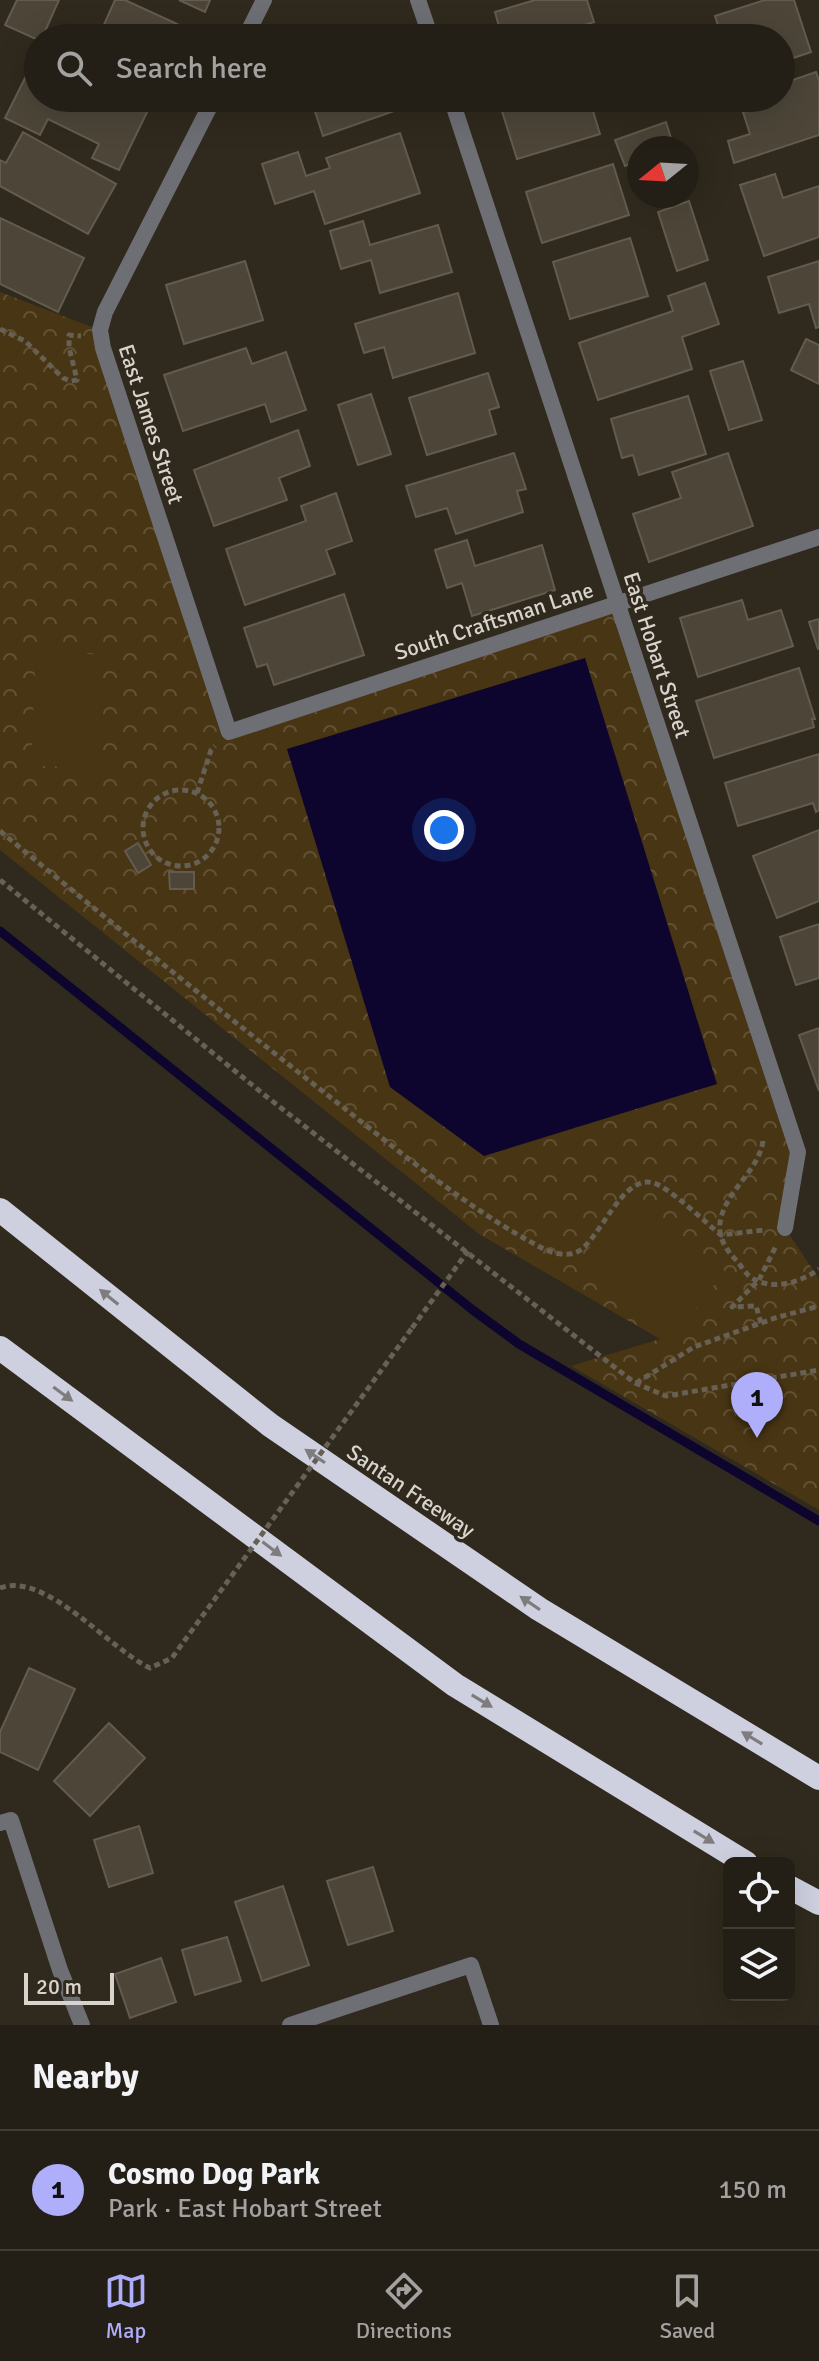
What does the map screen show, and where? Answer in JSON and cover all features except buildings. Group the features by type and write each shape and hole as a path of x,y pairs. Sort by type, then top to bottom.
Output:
{"highway":[{"name":"Santan Freeway","path":"0,1210 270,1425 539,1609 819,1778"},
{"path":"0,1348 455,1685 736,1857"},
{"path":"795,1890 819,1903"}],"street":[{"path":"252,24 264,0"},
{"path":"418,0 426,24"},
{"name":"East James Street","path":"207,112 105,312 100,330 229,732"},
{"name":"East Hobart Street","path":"456,112 798,1152 785,1228"},
{"name":"South Craftsman Lane","path":"229,732 819,537"},
{"path":"6,1822 82,2025"},
{"path":"290,2025 471,1965 491,2025"}],"path":[{"path":"0,329 25,341 63,378 71,381 77,380 69,335 101,339"},
{"path":"197,793 211,750 229,732"},
{"path":"168,791 197,793 210,802 217,815 219,830 216,845 207,857 194,865 179,867 164,863 152,854 145,841 142,826 146,811 155,799 168,791"},
{"path":"0,831 217,1008 494,1221 546,1250 567,1255 579,1252 632,1187 642,1182 665,1189 721,1235 785,1228"},
{"path":"0,880 267,1097 635,1383 666,1396 819,1370"},
{"path":"763,1141 761,1157 743,1179 720,1221 726,1250 751,1277 773,1284 794,1284 819,1269"},
{"path":"761,1323 756,1306 732,1307 759,1280 785,1228"},
{"path":"0,1588 28,1587 51,1596 133,1660 150,1668 172,1658 468,1251"},
{"path":"635,1383 694,1347 819,1306"}],"green space":[{"path":"0,292 100,330 230,732 616,603 798,1152 785,1228 819,1279 819,1510 571,1366 660,1339 479,1234 0,850"},
{"path":"36,651 104,655 99,769 31,765"},
{"path":"632,1196 725,1271 672,1338 578,1262"}],"shaded area":[{"path":"585,658 717,1084 484,1156 390,1087 287,749"}],"waterway":[{"path":"0,931 519,1344 819,1521"}],"place":[{"name":"Cosmo Dog Park","path":"757,1438"}]}
